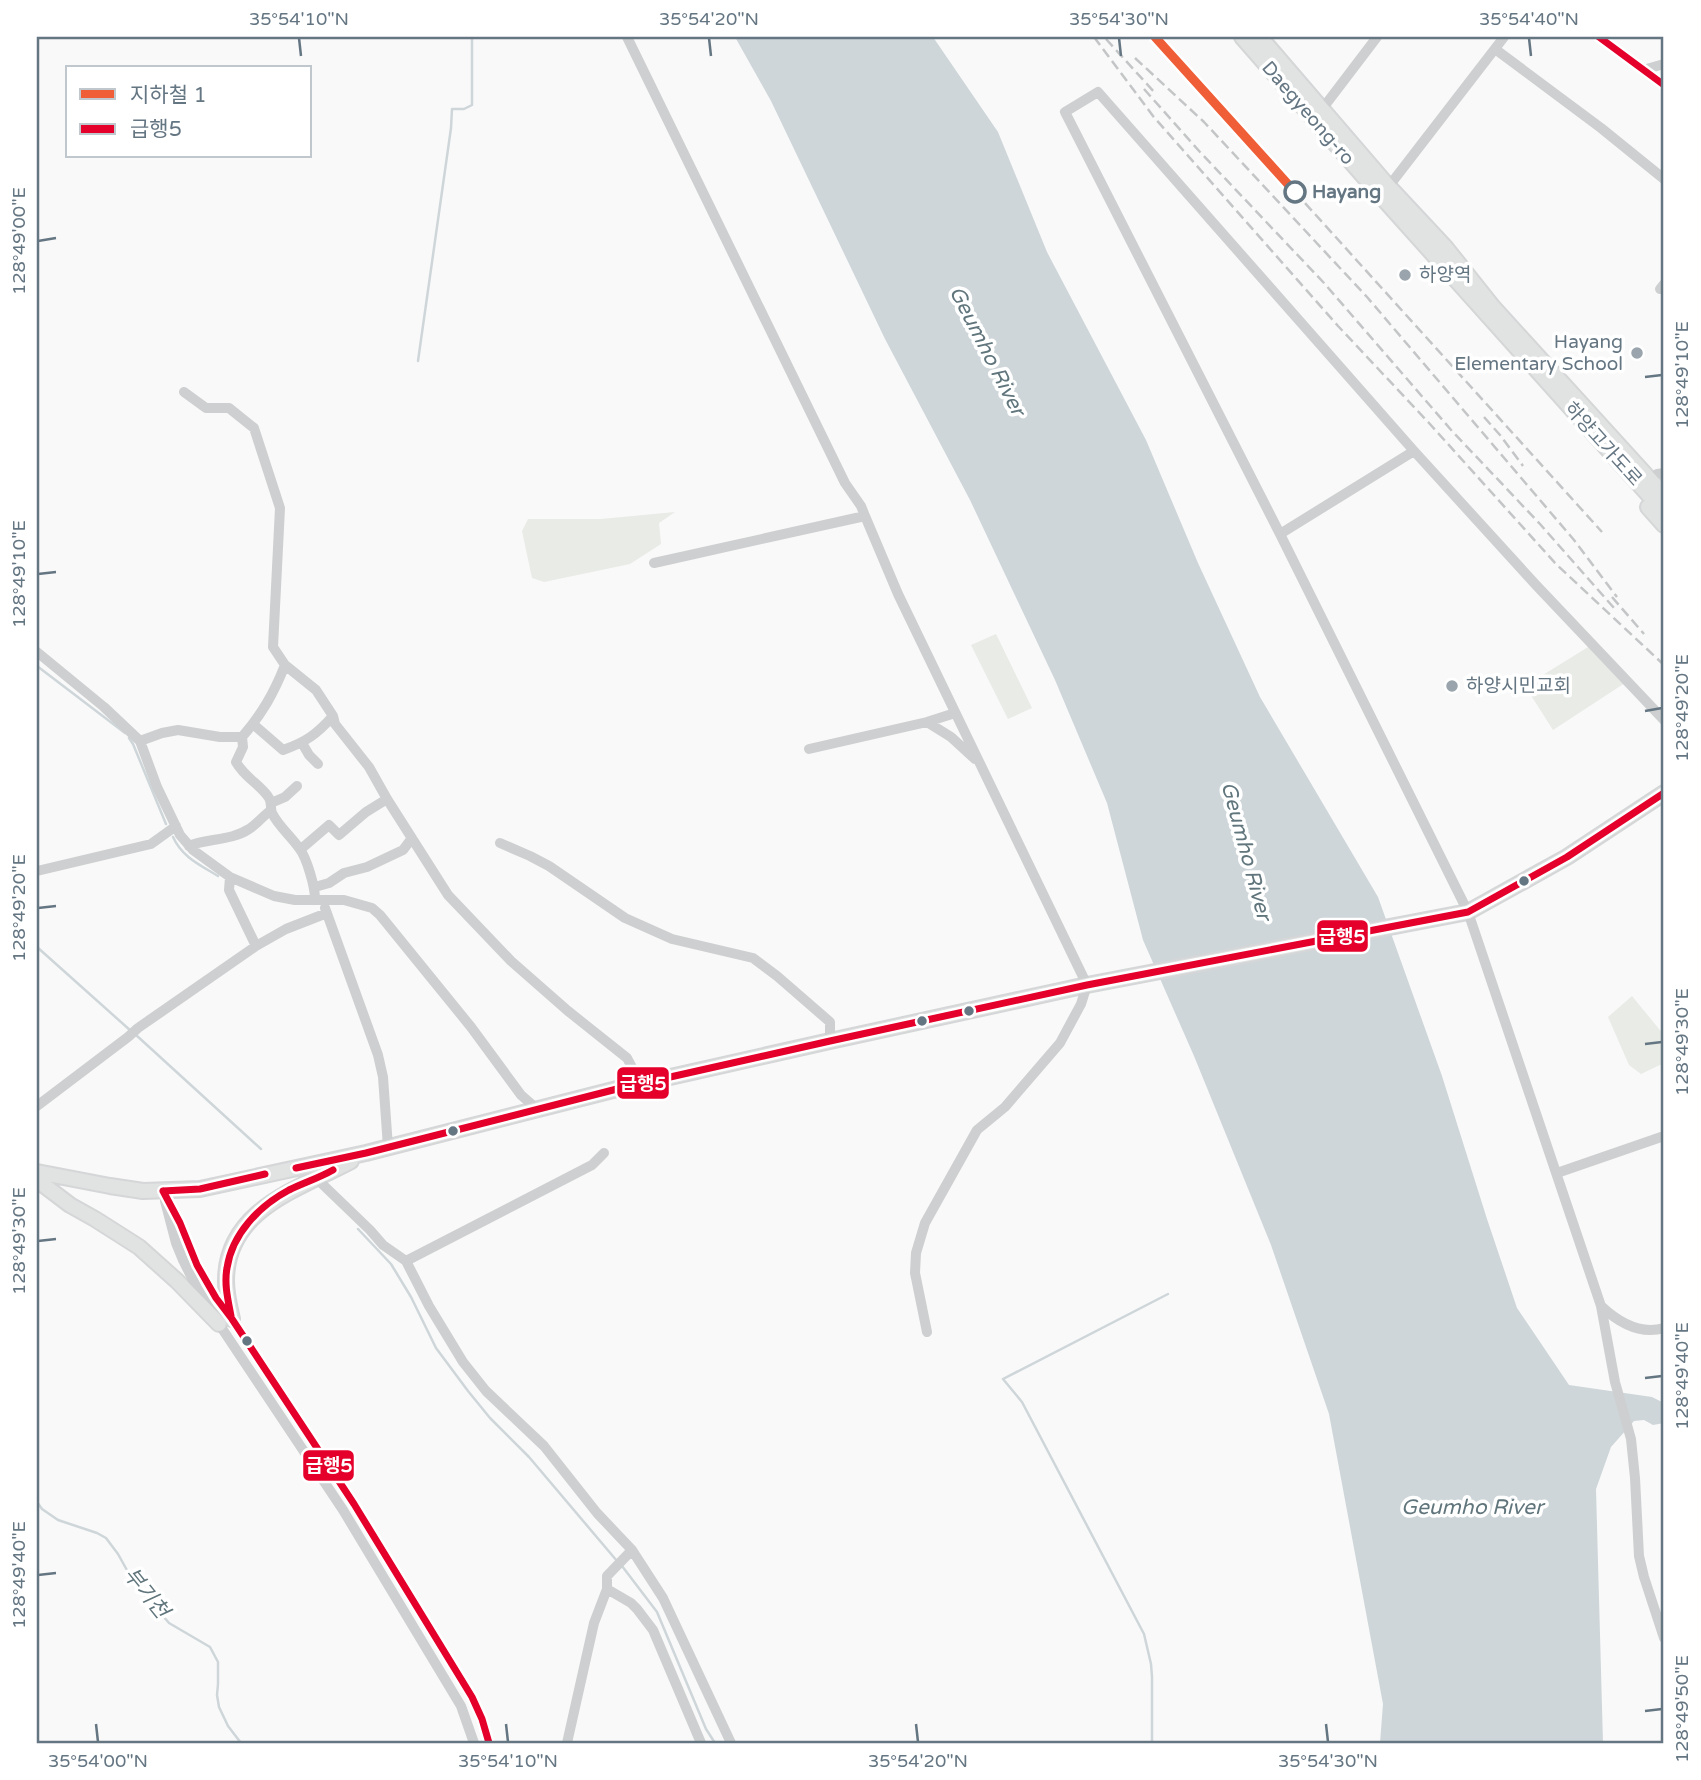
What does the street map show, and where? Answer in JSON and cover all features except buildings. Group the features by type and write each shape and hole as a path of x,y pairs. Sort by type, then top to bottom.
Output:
{"main road":[{"name":"Daegyeong-ro","path":"1242,37 1385,191 1446,248 1489,311"},
{"name":"Daegyeong-ro","path":"1260,37 1323,108 1460,285 1489,311"},
{"path":"1446,248 1466,263 1529,336 1662,477"},
{"path":"1460,285 1472,307 1507,351 1664,525"},
{"name":"하양고가도로","path":"1489,311 1664,495"},
{"name":"하양고가도로","path":"1489,311 1664,512"},
{"path":"37,1172 143,1191 200,1189 366,1153 537,1109 830,1041 1087,985 1468,912 1567,857 1664,793"},
{"path":"225,1322 227,1264 236,1240 248,1222 272,1200 290,1189 317,1179 366,1153"},
{"path":"37,1180 70,1205 139,1247 225,1322"}],"street":[{"path":"627,37 845,482 862,506 898,594 1087,985 1082,1004 1060,1043 1005,1107 977,1130 925,1223 916,1253 915,1273 927,1332"},
{"path":"1323,108 1377,37"},
{"path":"1385,191 1504,37"},
{"path":"1599,37 1664,85"},
{"path":"1495,49 1664,179"},
{"path":"1643,70 1664,64"},
{"path":"1664,720 1414,451 1098,92 1065,112 1280,534 1468,912 1601,1306 1615,1382 1630,1439 1639,1556 1664,1638"},
{"path":"184,392 206,408 229,408 254,428 280,508 273,646 285,665 316,690 333,716 335,724 369,767 448,895 511,961 627,1058 641,1084"},
{"path":"1280,534 1414,451"},
{"path":"654,563 865,516"},
{"path":"37,652 104,707 140,741 180,835 189,846 230,877 274,896 295,900 344,900 372,908 471,1027 521,1095 537,1109"},
{"path":"285,665 274,693 242,737 243,747 236,762 268,797 290,838 301,849 318,899 327,913 378,1055 383,1077 388,1147"},
{"path":"809,749 955,713"},
{"path":"253,724 283,750 303,743 333,716"},
{"path":"927,722 951,737 979,763"},
{"path":"140,741 178,730 220,737 242,737"},
{"path":"303,743 318,764"},
{"path":"189,846 203,840 227,838 250,829 297,786"},
{"path":"301,849 329,825 340,835 366,812 387,799"},
{"path":"37,871 151,845 176,826"},
{"path":"315,887 403,850 412,838"},
{"path":"500,843 549,866 625,918 672,939 753,958 830,1022 830,1041"},
{"path":"230,877 229,890 256,946"},
{"path":"37,1106 133,1032 256,946 286,929 327,913"},
{"path":"1557,1173 1664,1136"},
{"path":"406,1261 592,1165 604,1153"},
{"path":"317,1179 383,1245 406,1261 463,1362 486,1391 544,1446 597,1513 625,1557 663,1598 731,1743"},
{"path":"163,1191 183,1260 360,1515 472,1697 497,1743"},
{"path":"1601,1306 1627,1325 1642,1329 1664,1328"},
{"path":"225,1322 344,1510 461,1706 474,1743"},
{"path":"567,1743 594,1623 607,1589 607,1576 625,1557"},
{"path":"607,1589 631,1603 653,1630 701,1743"},
{"path":"482,1719 489,1743"}],"shaded area":[{"path":"675,512 659,523 661,544 630,564 544,582 532,578 522,531 528,519 601,519"},
{"path":"996,634 1032,708 1008,719 971,645"},
{"path":"1593,644 1628,681 1553,730 1525,686"},
{"path":"1632,996 1664,1035 1664,1063 1641,1074 1629,1065 1608,1017"}],"water":[{"name":"Geumho River","path":"735,37 933,37 998,132 1047,252 1146,440 1198,563 1260,697 1378,897 1442,1076 1517,1308 1569,1385 1652,1397 1664,1403 1664,1423 1653,1425 1644,1420 1634,1421 1611,1447 1596,1489 1603,1743 1380,1743 1383,1704 1329,1414 1271,1245 1194,1056 1143,940 1107,803 1055,680 970,500 885,339 771,101"}],"waterway":[{"path":"418,361 452,109 464,109 472,105 472,37"},
{"path":"37,666 125,733"},
{"path":"129,738 166,824"},
{"path":"173,837 186,855 218,876"},
{"path":"37,947 131,1031"},
{"path":"136,1035 261,1149"},
{"path":"358,1229 391,1264 436,1348 468,1391 490,1418 529,1457 617,1561"},
{"path":"1152,1743 1152,1677 1144,1634 1022,1402 1003,1379 1168,1294"},
{"name":"부기천","path":"37,1502 58,1520 106,1538 133,1581 169,1623 210,1647 218,1662 219,1707 228,1726 241,1743"},
{"path":"622,1566 657,1612 706,1729 715,1743"}],"railway":[{"path":"1094,37 1153,116 1338,326 1556,564 1664,665"},
{"path":"1106,39 1156,94"},
{"path":"1135,58 1204,122 1367,297 1574,540 1617,597"},
{"path":"1144,89 1324,283 1452,431 1540,524 1614,608"},
{"path":"1295,192 1602,532"},
{"path":"1484,417 1523,466"},
{"path":"1612,597 1644,634"}],"metro line":[{"name":"1","path":"1155,37 1295,192"}],"transit line":[{"name":"급행5","path":"1599,37 1664,85"},
{"name":"급행5","path":"296,1168 366,1153 617,1089 830,1041 1087,985 1468,912 1567,857 1664,793"},
{"name":"급행5","path":"231,1316 226,1274 230,1256 241,1233 267,1204 289,1190 333,1170"},
{"name":"급행5","path":"163,1191 200,1189 265,1174"},
{"name":"급행5","path":"163,1191 197,1265 216,1298 354,1504 472,1697 489,1743"}],"place":[{"name":"Hayang","path":"1295,192"},
{"name":"하양역","path":"1405,275"},
{"name":"Hayang Elementary School","path":"1637,353"},
{"name":"하양시민교회","path":"1452,686"}]}
